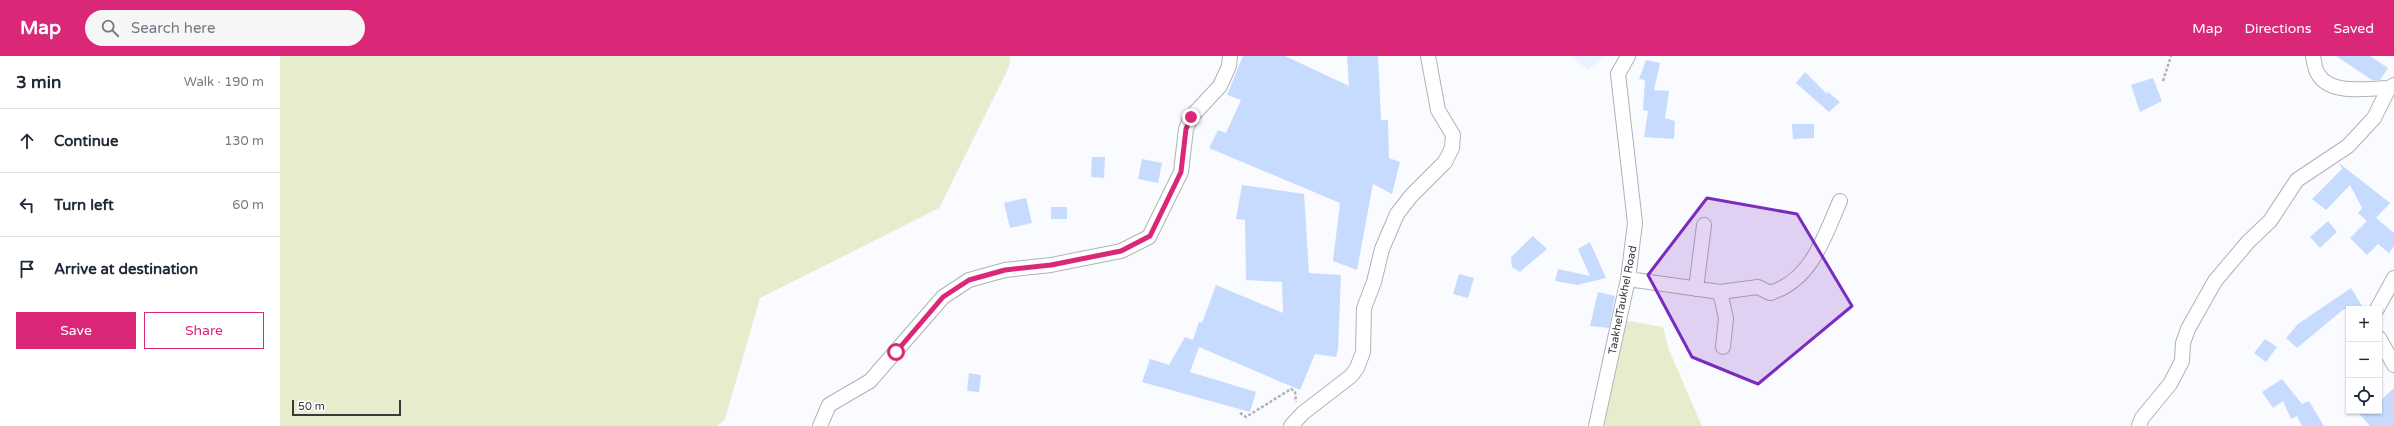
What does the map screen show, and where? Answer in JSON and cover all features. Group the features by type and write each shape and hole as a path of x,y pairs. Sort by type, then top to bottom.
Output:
{"street":[{"path":"820,426 829,406 870,381 943,297 969,280 1005,270 1051,265 1121,251 1150,236 1181,172 1186,129 1191,117 1220,86 1229,66 1230,56"},
{"path":"1291,426 1304,413 1351,376 1357,368 1363,352 1364,308 1374,282 1385,242 1397,214 1411,196 1445,162 1452,148 1453,135 1438,110 1428,56"},
{"name":"TaakhelTaukhel Road","path":"1596,426 1628,278 1635,223 1618,74 1628,56"},
{"path":"2313,56 2317,74 2326,83 2351,89 2391,87"},
{"path":"2139,426 2142,418 2170,384 2182,361 2183,343 2188,329 2215,281 2248,242 2270,221 2297,180 2348,146 2374,118 2391,87"},
{"path":"1628,278 1720,292 1758,287 1770,293 1777,291 1805,272 1840,201"},
{"path":"1696,289 1704,225"},
{"path":"2378,306 2394,278"},
{"path":"1720,292 1726,318 1723,347"},
{"path":"2381,342 2394,364"}],"path":[{"path":"2163,81 2171,56"},
{"path":"1240,413 1246,417 1286,391 1291,390 1296,395"}],"highlighted area":[{"path":"1707,198 1797,214 1852,306 1758,384 1692,357 1648,275"}],"shaded area":[{"path":"1571,56 1605,56 1588,70"}],"green space":[{"path":"280,56 1010,56 1009,67 939,208 760,298 725,419 717,426 280,426"},
{"path":"1623,320 1663,327 1669,350 1702,426 1600,426"}],"building":[{"path":"1243,56 1285,56 1349,86 1347,56 1378,56 1381,120 1388,120 1389,158 1400,162 1392,194 1373,184 1357,270 1333,261 1340,203 1209,148 1218,130 1226,133 1241,100 1227,95"},
{"path":"2336,56 2370,56 2388,68 2380,80 2372,80"},
{"path":"1646,60 1660,63 1654,90 1669,91 1665,118 1675,121 1674,139 1644,137 1648,111 1643,110 1645,80 1639,79"},
{"path":"1805,72 1827,94 1828,92 1840,102 1829,112 1796,83"},
{"path":"2153,78 2162,101 2140,112 2131,85"},
{"path":"1792,124 1814,124 1814,138 1793,139"},
{"path":"1092,157 1105,157 1104,178 1091,177"},
{"path":"1142,159 1162,163 1158,183 1138,179"},
{"path":"2339,163 2390,203 2376,218 2394,233 2394,246 2389,253 2378,244 2367,255 2350,238 2367,221 2358,213 2362,208 2350,185 2326,210 2312,199 2342,169"},
{"path":"1242,185 1304,194 1309,273 1341,275 1338,349 1336,357 1315,354 1300,390 1199,347 1190,372 1256,392 1250,412 1142,382 1150,359 1169,365 1185,337 1193,340 1199,322 1202,323 1216,285 1283,313 1282,282 1246,280 1245,220 1236,219"},
{"path":"1026,198 1032,223 1010,228 1004,203"},
{"path":"1051,207 1067,207 1067,219 1051,219"},
{"path":"2328,221 2337,232 2320,248 2310,237"},
{"path":"1533,236 1547,249 1520,272 1512,267 1511,257"},
{"path":"1590,242 1606,278 1577,285 1555,281 1558,269 1590,276 1578,249"},
{"path":"1459,274 1474,278 1468,298 1453,294"},
{"path":"2351,288 2362,306 2346,306 2346,309 2344,309 2297,348 2286,338 2298,324"},
{"path":"1598,292 1615,296 1609,328 1590,326"},
{"path":"2265,339 2277,347 2266,362 2254,353"},
{"path":"969,373 981,375 979,392 967,391"},
{"path":"2282,379 2302,404 2309,401 2324,426 2302,426 2297,416 2291,419 2283,401 2273,408 2262,392"},
{"path":"2394,388 2394,426 2370,426 2360,414 2382,414 2382,399"}],"route":[{"path":"896,352 943,297 956,290 969,280 1005,270 1029,266 1051,265 1121,251 1150,236 1174,190 1181,172 1186,129 1191,117"}]}
